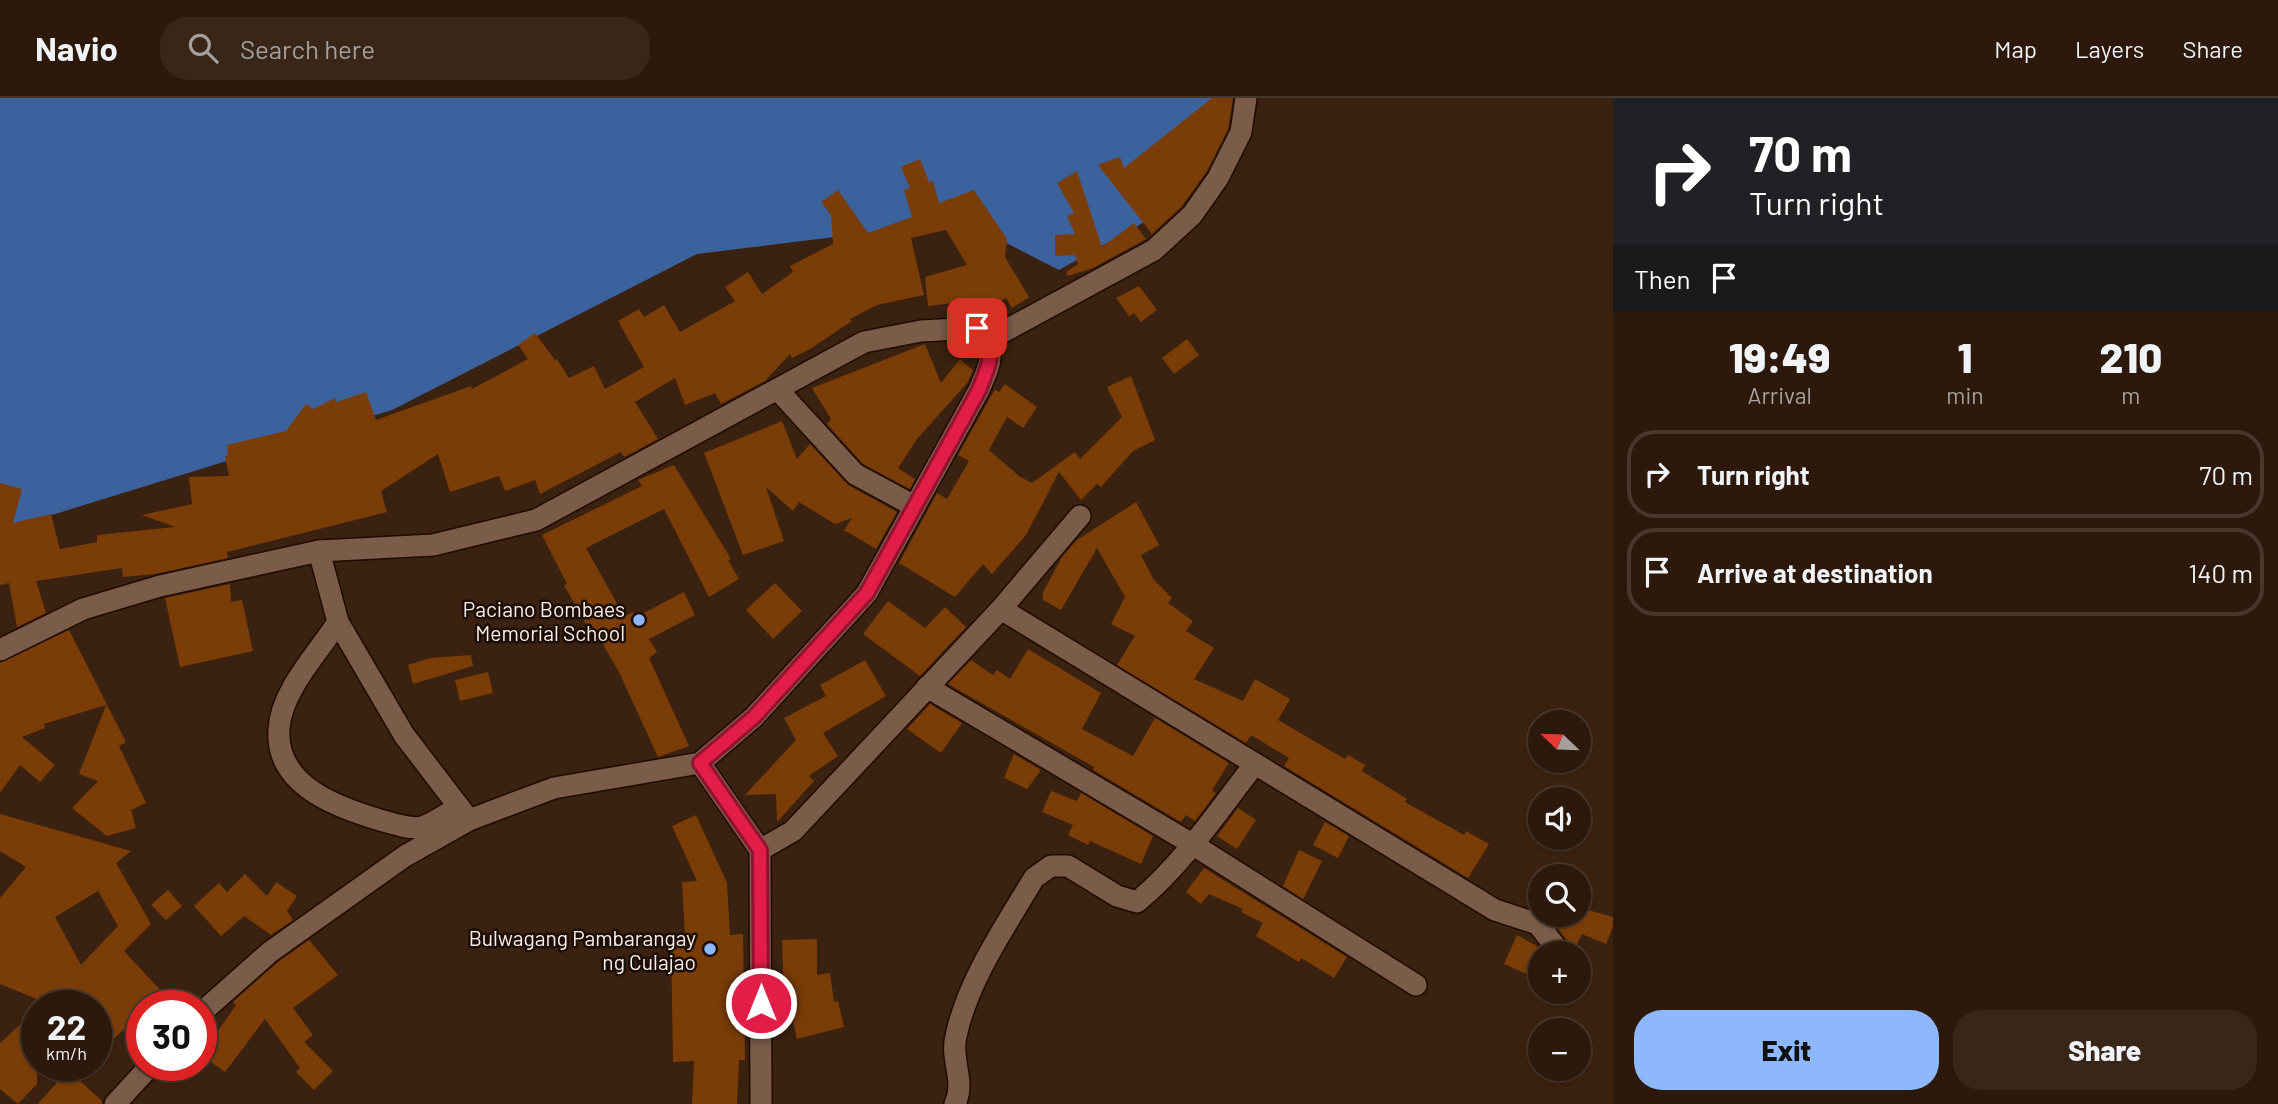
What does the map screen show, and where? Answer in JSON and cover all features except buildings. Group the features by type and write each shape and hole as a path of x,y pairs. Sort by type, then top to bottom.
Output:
{"street":[{"path":"988,340 1154,250 1192,215 1219,178 1241,132 1246,98"},
{"path":"0,650 46,625 120,597 319,551 433,545 536,520 864,342 954,327 977,328 988,340 991,360 979,390 867,593 754,717 700,763 554,788 420,827 394,824 339,808 306,788 282,760 279,728 289,696 338,622"},
{"path":"778,390 855,474 914,506"},
{"path":"760,850 793,831 1001,610 1080,516"},
{"path":"319,551 338,622 404,735 464,814"},
{"path":"1001,610 1495,910 1538,924 1551,941"},
{"path":"927,687 1192,844 1416,985"},
{"path":"700,763 760,850 761,1104"},
{"path":"955,1104 961,1091 955,1039 969,996 1034,878 1051,866 1068,866 1118,896 1138,902 1155,888 1254,765"},
{"path":"217,999 270,951 464,814"},
{"path":"115,1104 136,1081"}],"water":[{"path":"0,98 1218,98 1166,210 1059,270 963,221 697,254 392,410 0,531"}],"place":[{"name":"Paciano Bombaes Memorial School","path":"639,620"},
{"name":"Bulwagang Pambarangay ng Culajao","path":"710,949"}],"route":[{"path":"761,1003 760,850 700,763 754,717 867,593 979,390 991,360 988,340 977,328"}]}
